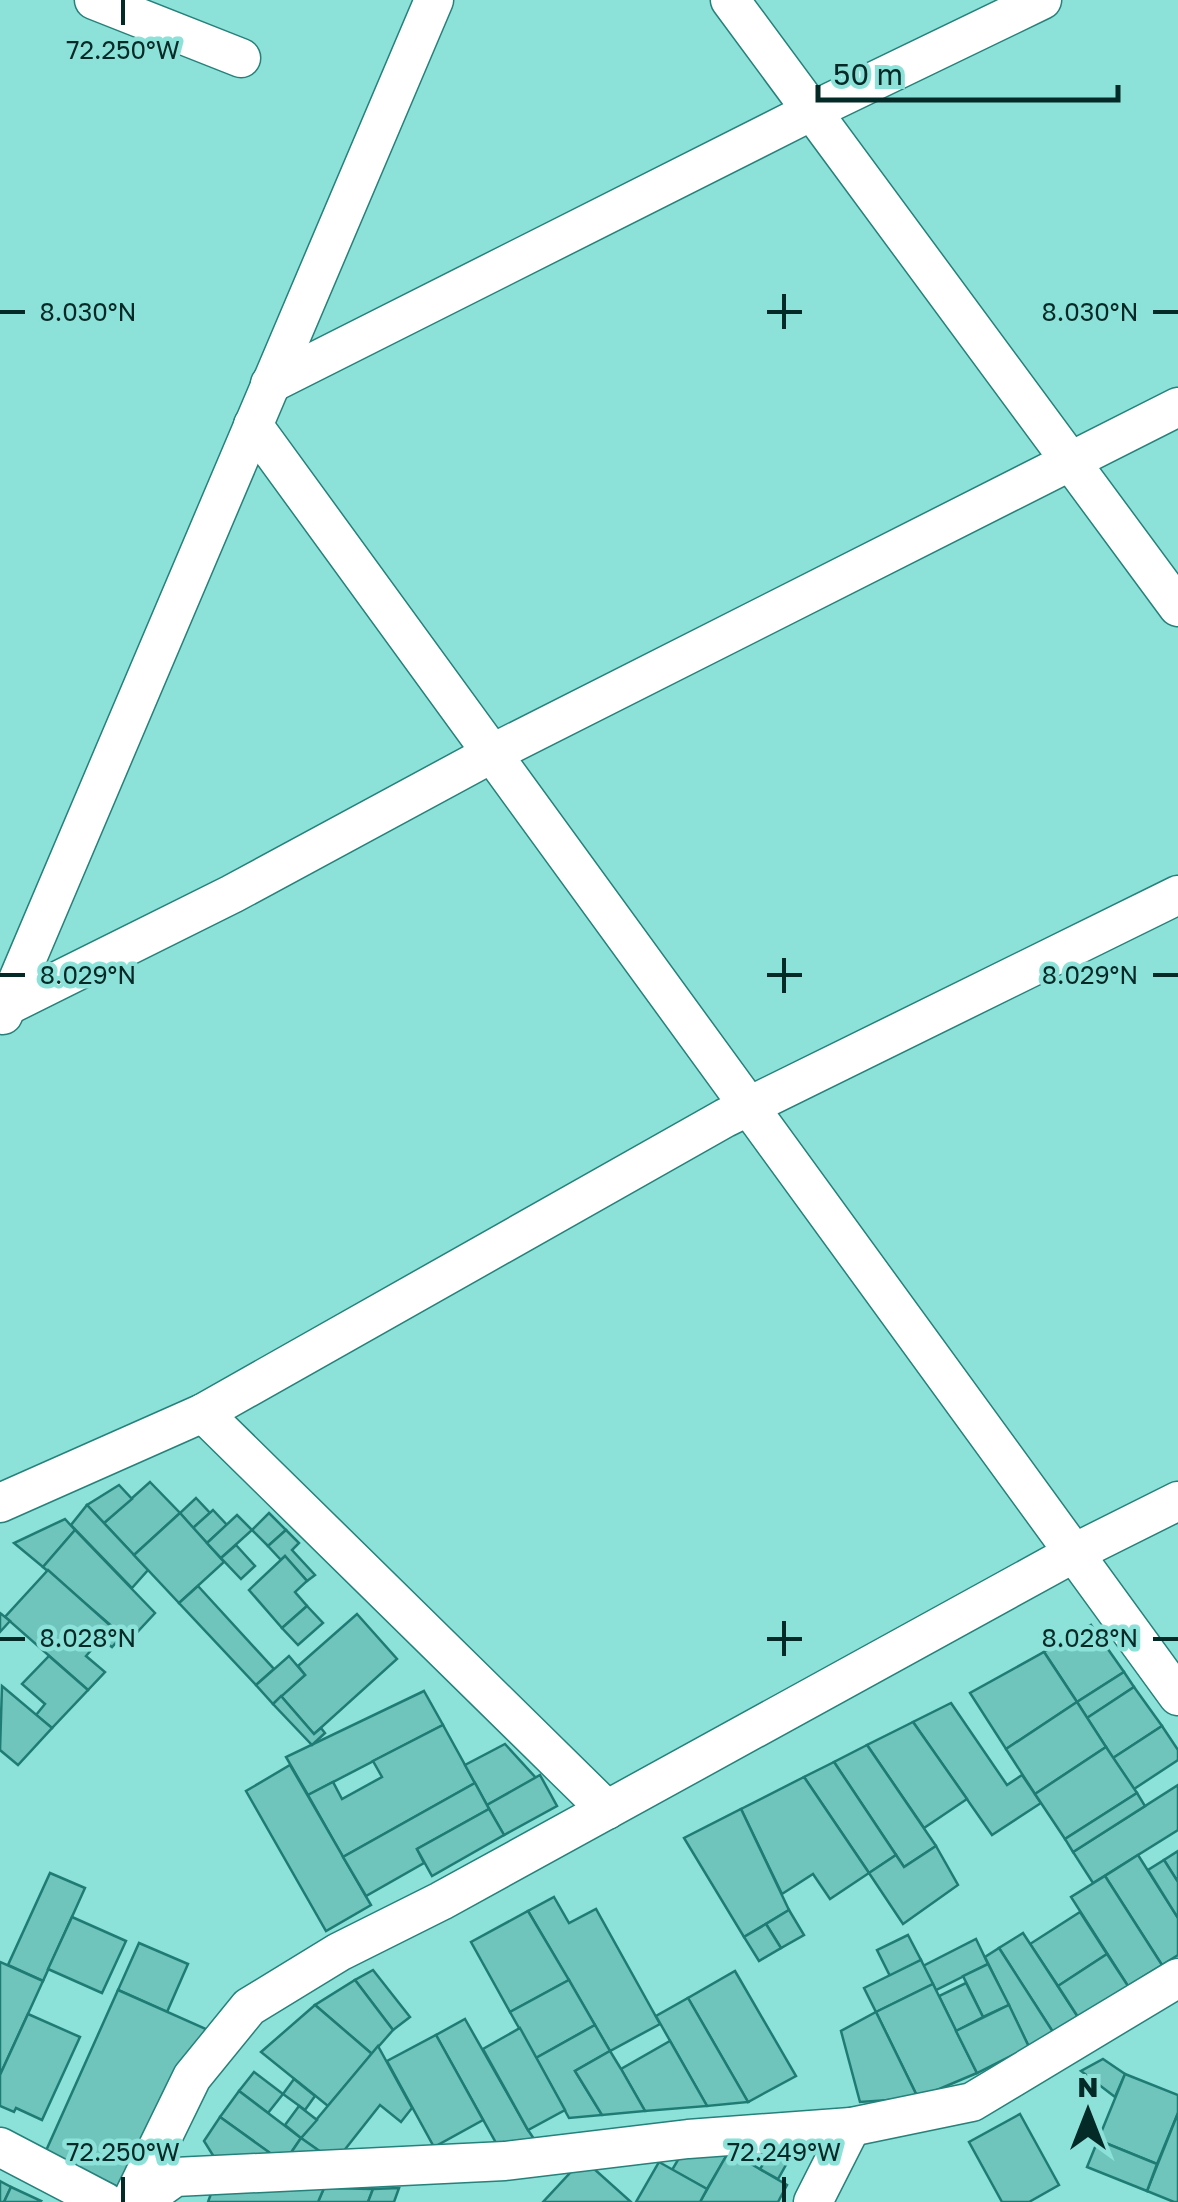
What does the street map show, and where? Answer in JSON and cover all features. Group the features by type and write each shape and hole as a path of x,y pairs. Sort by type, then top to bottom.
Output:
{"street":[{"path":"94,0 240,58"},
{"path":"3,1014 434,0"},
{"path":"730,0 1178,608"},
{"path":"270,384 812,111 1042,0"},
{"path":"3,1014 490,754 1178,407"},
{"path":"253,425 1178,1696"},
{"path":"0,1503 203,1413 750,1105 1178,896"},
{"path":"203,1413 607,1810"},
{"path":"131,2202 192,2077 248,2007 339,1952 1178,1500"},
{"path":"140,2202 175,2177 505,2161 688,2139 851,2127 972,2102 1178,1978"},
{"path":"813,2202 851,2127"},
{"path":"0,2147 105,2202"}],"building":[{"path":"150,1482 180,1513 134,1555 104,1523"},
{"path":"119,1485 132,1499 104,1523 87,1505"},
{"path":"196,1498 210,1513 193,1528 180,1513"},
{"path":"87,1505 148,1570 132,1588 71,1525"},
{"path":"213,1510 227,1525 207,1543 193,1528"},
{"path":"180,1513 224,1562 179,1603 134,1555"},
{"path":"269,1513 286,1530 268,1546 252,1530"},
{"path":"237,1515 252,1530 221,1558 207,1543"},
{"path":"65,1519 75,1530 43,1567 14,1543"},
{"path":"75,1530 155,1613 129,1641 43,1567"},
{"path":"286,1530 299,1543 292,1550 315,1575 307,1581 285,1556 281,1560 268,1546"},
{"path":"236,1545 255,1566 241,1579 221,1558"},
{"path":"285,1556 307,1581 295,1592 307,1606 282,1628 249,1590"},
{"path":"48,1570 122,1636 112,1647 101,1639 86,1656 105,1672 88,1690 5,1617"},
{"path":"198,1586 274,1669 256,1685 179,1603"},
{"path":"307,1606 323,1623 298,1645 282,1628"},
{"path":"0,1613 10,1621 0,1632"},
{"path":"357,1614 397,1659 314,1734 281,1696 305,1675 298,1666"},
{"path":"1091,1625 1124,1672 1077,1702 1044,1652"},
{"path":"1044,1652 1077,1702 1006,1749 970,1693"},
{"path":"49,1656 88,1690 52,1728 36,1715 45,1704 22,1684"},
{"path":"289,1656 305,1675 273,1704 256,1685"},
{"path":"1124,1672 1134,1687 1087,1718 1077,1702"},
{"path":"2,1686 52,1728 18,1765 0,1750"},
{"path":"1134,1687 1162,1726 1113,1758 1087,1718"},
{"path":"424,1691 443,1725 308,1795 286,1757"},
{"path":"281,1696 314,1734 321,1728 325,1733 312,1745 273,1704"},
{"path":"1077,1702 1106,1747 1035,1794 1006,1749"},
{"path":"951,1703 1007,1785 1022,1775 1041,1803 992,1835 913,1722"},
{"path":"913,1722 967,1799 924,1828 867,1745"},
{"path":"443,1725 475,1783 343,1857 308,1795 333,1782 342,1799 382,1777 373,1761"},
{"path":"1162,1726 1178,1750 1178,1760 1134,1789 1113,1758"},
{"path":"505,1744 536,1778 487,1805 465,1765"},
{"path":"867,1745 936,1846 904,1867 834,1762"},
{"path":"1106,1747 1137,1793 1065,1839 1035,1794"},
{"path":"834,1762 896,1855 869,1873 804,1777"},
{"path":"290,1765 371,1905 326,1931 246,1791"},
{"path":"540,1775 557,1806 504,1835 487,1805"},
{"path":"804,1777 869,1873 830,1899 813,1874 782,1894 741,1809"},
{"path":"475,1783 489,1809 417,1849 424,1863 366,1896 343,1857"},
{"path":"1178,1785 1178,1830 1093,1883 1073,1852"},
{"path":"1137,1793 1145,1806 1073,1852 1065,1839"},
{"path":"489,1809 504,1835 432,1876 417,1849"},
{"path":"741,1809 789,1910 744,1937 684,1838"},
{"path":"936,1846 958,1885 903,1924 869,1873 896,1855 904,1867"},
{"path":"1178,1851 1178,1882 1164,1860"},
{"path":"1138,1855 1178,1918 1178,1955 1162,1965 1105,1876"},
{"path":"1164,1860 1178,1882 1178,1918 1148,1870"},
{"path":"50,1873 85,1888 43,1981 8,1965"},
{"path":"1105,1876 1162,1965 1128,1986 1071,1897"},
{"path":"554,1897 569,1923 596,1909 660,2024 610,2051 528,1911"},
{"path":"789,1910 804,1935 781,1948 766,1924"},
{"path":"528,1911 569,1980 510,2012 471,1942"},
{"path":"1080,1912 1107,1954 1058,1986 1030,1944"},
{"path":"72,1917 126,1941 102,1993 48,1969"},
{"path":"766,1924 781,1948 759,1961 744,1937"},
{"path":"1023,1933 1078,2017 1053,2032 999,1948"},
{"path":"908,1935 921,1960 890,1976 877,1950"},
{"path":"976,1939 988,1964 936,1990 923,1966"},
{"path":"139,1943 188,1964 167,2012 118,1990"},
{"path":"999,1948 1053,2032 1029,2047 985,1957"},
{"path":"1107,1954 1128,1986 1078,2017 1058,1986"},
{"path":"921,1960 933,1984 876,2012 864,1988"},
{"path":"0,1962 43,1981 0,2075"},
{"path":"988,1964 1009,2005 983,2017 963,1976"},
{"path":"373,1970 410,2017 393,2030 355,1980"},
{"path":"735,1971 796,2076 748,2102 688,1998"},
{"path":"355,1980 393,2030 372,2054 315,2005"},
{"path":"569,1980 595,2025 536,2058 510,2012"},
{"path":"966,1983 983,2017 956,2031 939,1996"},
{"path":"933,1984 977,2073 918,2098 876,2012"},
{"path":"118,1990 206,2029 118,2187 45,2153"},
{"path":"688,1998 748,2102 707,2106 656,2016"},
{"path":"315,2005 372,2054 328,2106 261,2052"},
{"path":"1009,2005 1029,2047 977,2073 956,2031"},
{"path":"876,2012 918,2098 860,2102 841,2031"},
{"path":"28,2014 80,2037 42,2120 16,2108 14,2112 0,2106 0,2075"},
{"path":"465,2019 536,2142 500,2150 436,2035"},
{"path":"595,2025 610,2051 575,2071 602,2115 569,2118 536,2058"},
{"path":"520,2028 565,2110 528,2130 483,2049"},
{"path":"436,2035 483,2120 434,2147 387,2061"},
{"path":"670,2041 707,2106 645,2111 621,2069"},
{"path":"378,2046 412,2108 401,2122 380,2105 335,2162 301,2138"},
{"path":"610,2051 645,2111 602,2115 575,2071"},
{"path":"1103,2059 1125,2074 1115,2097 1081,2071"},
{"path":"254,2072 283,2094 268,2113 239,2091"},
{"path":"1125,2074 1178,2095 1178,2113 1157,2164 1098,2140"},
{"path":"294,2079 315,2096 305,2110 283,2094"},
{"path":"239,2091 301,2138 284,2163 220,2117"},
{"path":"299,2106 317,2120 301,2138 285,2125"},
{"path":"1178,2113 1178,2202 1174,2202 1147,2191"},
{"path":"1020,2114 1059,2185 1029,2202 1002,2202 969,2142"},
{"path":"220,2117 284,2163 219,2165 204,2141"},
{"path":"301,2138 335,2162 284,2163"},
{"path":"737,2138 707,2189 672,2170 689,2141"},
{"path":"1098,2140 1157,2164 1147,2191 1087,2167"},
{"path":"729,2151 787,2185 778,2202 700,2202"},
{"path":"770,2153 787,2163 778,2179 760,2169"},
{"path":"583,2159 631,2202 543,2202"},
{"path":"659,2162 707,2189 700,2202 636,2202"},
{"path":"0,2181 11,2187 4,2202 0,2202"},
{"path":"11,2187 41,2201 4,2202"},
{"path":"324,2188 373,2189 368,2202 318,2202"},
{"path":"324,2188 318,2202 208,2202 212,2191"},
{"path":"399,2188 394,2202 368,2202 373,2189"}]}
